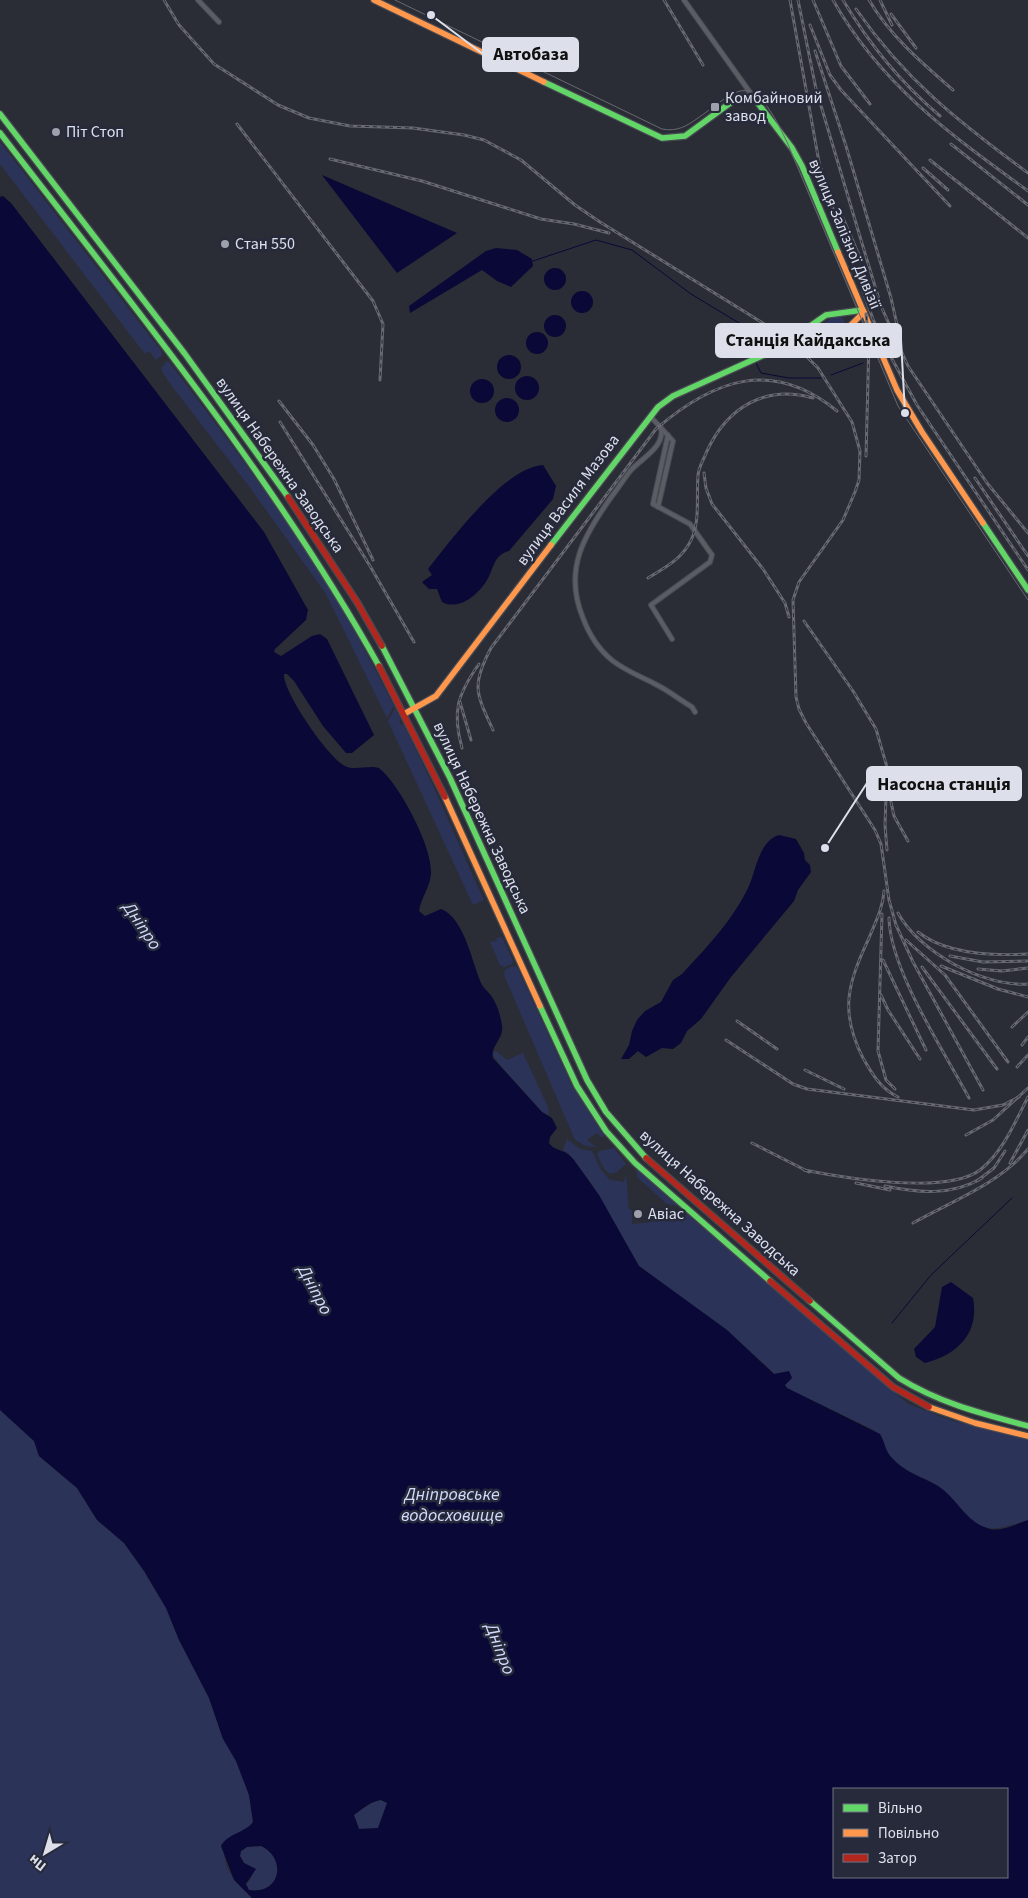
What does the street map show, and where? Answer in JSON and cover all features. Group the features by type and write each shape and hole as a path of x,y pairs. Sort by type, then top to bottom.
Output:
{"main road":[{"path":"374,0 662,138 685,136 734,100 746,96 754,98"},
{"name":"вулиця Залізної Дивізії","path":"754,98 792,148 802,166 897,390 909,412 1028,590"},
{"name":"вулиця Набережна Заводська","path":"0,114 218,398 267,467 358,604 415,709 573,1051 598,1099 625,1136 660,1171 899,1378 923,1393 943,1402 1028,1426"},
{"name":"вулиця Набережна Заводська","path":"0,133 203,398 263,482 348,609 404,714 577,1086 616,1143 652,1180 838,1341 906,1396 946,1415 1028,1436"},
{"name":"вулиця Василя Мазова","path":"777,348 831,339 846,330 863,311"},
{"name":"вулиця Василя Мазова","path":"404,714 436,696 650,416 673,396 777,348 826,315 863,311"}],"street":[{"path":"198,0 218,22"},
{"name":"вулиця Залізної Дивізії","path":"684,0 754,98"},
{"path":"650,416 673,441 658,507 690,524 712,555 710,562 650,605 672,640"},
{"path":"661,428 663,435 659,443 631,470 584,539 576,560 574,583 579,608 588,630 599,646 624,668 658,685 692,707 695,712"}],"shaded area":[{"path":"0,142 162,352 162,355 156,360 149,351 145,354 0,164"},
{"path":"838,314 844,320 844,328 817,338 796,341"},
{"path":"166,361 169,362 208,413 320,573 394,706 387,718 326,594 251,489 168,381 161,369"},
{"path":"395,708 401,720 399,721 401,725 403,724 425,768 484,900 473,905 388,721"},
{"path":"502,937 513,961 512,964 504,967 500,965 490,942 497,941 496,938"},
{"path":"513,966 517,967 572,1086 604,1136 602,1138 597,1133 587,1140 596,1147 586,1146 575,1140 504,975 505,970"},
{"path":"496,1051 507,1060 523,1053 548,1107 549,1115 542,1112 494,1057 492,1053"},
{"path":"567,1139 580,1149 592,1151 601,1170 610,1180 624,1182 626,1174 629,1210 632,1210 632,1224 653,1222 653,1218 688,1215 908,1404 953,1421 1028,1439 1028,1520 999,1528 983,1527 968,1517 941,1488 897,1464 874,1430 784,1386 792,1378 789,1371 775,1374 727,1330 639,1266 591,1183 568,1153 563,1150"},
{"path":"614,1148 626,1164 617,1172 610,1174 604,1169 597,1154 600,1151"},
{"path":"636,1169 678,1206 667,1204 637,1177"},
{"path":"0,1410 34,1441 39,1456 77,1488 97,1520 124,1543 144,1571 166,1608 179,1640 209,1698 221,1734 236,1761 249,1795 253,1822 247,1828 224,1842 224,1851 230,1874 252,1898 0,1898"},
{"path":"381,1800 387,1803 378,1828 359,1829 354,1815"},
{"path":"261,1846 275,1859 277,1874 274,1881 268,1887 260,1890 249,1890 246,1884 251,1879 254,1868 244,1863 240,1856 241,1851 247,1847"}],"water":[{"path":"322,175 457,233 397,273"},
{"name":"Дніпровське водосховище","path":"3,196 11,203 264,532 308,610 306,620 274,652 281,656 312,636 320,634 327,639 374,735 352,753 346,753 323,726 294,681 287,674 284,674 285,683 290,695 318,738 338,761 349,767 379,768 405,802 421,834 430,863 430,879 419,911 425,916 441,909 449,914 462,931 478,976 482,985 494,1000 501,1019 502,1031 493,1050 493,1058 542,1112 552,1118 557,1128 550,1137 549,1143 554,1148 571,1156 574,1160 599,1195 639,1266 727,1330 774,1374 789,1371 792,1378 785,1385 787,1388 880,1434 888,1452 897,1463 945,1491 979,1525 997,1529 1028,1520 1028,1898 252,1898 234,1880 221,1846 228,1838 246,1829 253,1822 249,1795 236,1761 223,1739 209,1698 179,1640 166,1608 144,1571 124,1543 97,1520 77,1488 39,1456 34,1441 0,1410 0,197","holes":["381,1800 387,1803 378,1828 359,1829 354,1815 377,1801","261,1846 275,1859 277,1874 274,1881 268,1887 260,1890 249,1890 246,1884 256,1869 244,1863 240,1856 241,1851 247,1847"]},
{"path":"496,248 517,250 532,259 533,266 511,287 497,281 482,270 410,313 409,306 486,251"},
{"path":"555,268 563,271 566,279 563,287 555,290 547,287 544,279 547,271"},
{"path":"582,291 590,294 593,302 590,310 582,313 574,310 571,302 574,294"},
{"path":"555,315 563,318 566,326 563,334 555,337 547,334 544,326 547,318"},
{"path":"537,332 545,335 548,343 545,351 537,354 529,351 526,343 529,335"},
{"path":"509,355 517,359 521,367 517,375 509,379 501,375 497,367 501,359"},
{"path":"527,376 536,379 539,388 536,397 527,400 518,397 515,388 518,379"},
{"path":"482,379 491,382 494,391 491,400 482,403 473,400 470,391 473,382"},
{"path":"507,398 516,401 519,410 516,419 507,422 498,419 495,410 498,401"},
{"path":"543,465 556,486 553,499 509,551 497,559 487,580 479,591 461,603 448,604 442,602 437,589 429,589 422,582 432,575 428,569 464,524 496,491 512,478 528,469"},
{"path":"779,835 796,839 804,853 805,860 810,865 811,872 798,890 794,901 731,977 701,1019 687,1031 681,1043 673,1049 662,1048 646,1057 638,1051 629,1059 621,1059 629,1045 637,1020 645,1011 661,1002 673,980 682,974 727,922 743,898 759,857 767,843"},
{"path":"951,1282 973,1298 973,1322 964,1341 956,1348 937,1359 925,1363 916,1357 914,1349 935,1327 942,1287"}],"waterway":[{"path":"533,261 596,240 632,250 691,294 739,323 753,355"},
{"path":"756,363 761,373 789,378 821,378"},
{"path":"831,375 863,363"},
{"path":"892,1323 931,1275 1012,1198"}],"tram line":[{"path":"395,0 662,129 672,130 686,126 737,92 753,93 761,99 768,107 787,142 898,406 1028,600"}],"railway":[{"path":"164,0 179,25 214,64 278,105 309,118 350,126 413,128 464,135 484,140 521,160 575,205 600,222 790,340 818,368 852,422 860,451 859,480 843,520 799,582 793,600 796,697 799,709 806,723 875,830 881,844 889,900 896,925 913,962 983,1090"},
{"path":"664,0 703,65"},
{"path":"790,0 819,162 832,206 873,319 885,346 917,405 1028,570"},
{"path":"798,0 816,89 881,306 908,366 987,483 1028,533"},
{"path":"813,0 841,66 870,104"},
{"path":"833,0 852,30 895,83 945,128 1028,191"},
{"path":"843,0 887,62 912,90 940,116"},
{"path":"869,0 897,37 918,59 953,90"},
{"path":"880,0 892,25"},
{"path":"856,9 894,58 914,79 957,118 1028,173"},
{"path":"891,14 916,48"},
{"path":"810,25 830,75 841,90 950,206"},
{"path":"815,51 846,146 891,298 900,338"},
{"path":"237,124 373,301 383,324 380,380"},
{"path":"951,144 1028,205"},
{"path":"330,159 422,181 541,219 574,224 609,233"},
{"path":"930,160 1028,238"},
{"path":"923,168 948,190"},
{"path":"843,218 859,255"},
{"path":"866,314 869,340 866,456"},
{"path":"493,730 478,689 480,672 491,648 656,429 700,398 722,387 744,381 766,380 789,384 813,395 837,411"},
{"path":"648,578 676,560 685,550 693,536 697,520 698,473 715,436 725,423 749,403 764,397 779,394 795,394 813,398"},
{"path":"279,401 313,445 334,479 373,560"},
{"path":"280,422 370,566 414,642"},
{"path":"704,473 706,488 712,504 763,569 785,603 789,617"},
{"path":"975,478 1028,556"},
{"path":"804,621 853,691 876,729 887,767 885,825 887,850"},
{"path":"462,748 457,724 458,704 466,685 479,664"},
{"path":"460,702 471,740"},
{"path":"891,802 894,816 908,841"},
{"path":"884,891 878,915 856,969 849,997 849,1011 851,1026 866,1064 882,1085 898,1097"},
{"path":"898,913 921,941 954,964 992,980 1028,984"},
{"path":"882,914 878,1051 886,1080 895,1089"},
{"path":"889,918 898,961 908,985 969,1098"},
{"path":"918,932 930,940 956,950 1000,955 1028,954"},
{"path":"906,940 945,975 1008,1062"},
{"path":"950,956 983,962 1028,961"},
{"path":"883,960 926,1050"},
{"path":"941,966 998,989 1028,997"},
{"path":"922,967 997,1069"},
{"path":"978,969 1002,971 1028,968"},
{"path":"881,995 888,1010 920,1059"},
{"path":"1012,1027 1028,1012"},
{"path":"737,1021 777,1049"},
{"path":"1022,1045 1028,1037"},
{"path":"726,1040 793,1084 807,1089 974,1110 1003,1105 1019,1097"},
{"path":"1017,1067 1028,1055"},
{"path":"805,1070 844,1089"},
{"path":"966,1135 993,1120 1028,1088"},
{"path":"804,1170 844,1177 895,1182 944,1182 965,1178 980,1170 995,1155 1008,1136 1028,1097"},
{"path":"1010,1163 1028,1130"},
{"path":"752,1143 809,1172"},
{"path":"913,1223 989,1182 1028,1149"},
{"path":"977,1181 994,1168 1005,1151"},
{"path":"885,1186 935,1191 959,1188 982,1178"},
{"path":"856,1183 890,1190"}],"traffic: fast":[{"path":"544,82 662,138 685,136 737,98 746,96 754,98 792,148 802,166 838,252"},
{"path":"0,114 185,354 288,497"},
{"path":"0,133 150,327 247,459 293,526 379,666"},
{"path":"551,545 658,407 673,396 777,349 826,315 863,310"},
{"path":"983,523 1028,590"},
{"path":"382,646 450,778 587,1080 606,1112 646,1158"},
{"path":"540,1006 577,1086 606,1131 635,1163 770,1281"},
{"path":"810,1301 899,1378 914,1387 962,1407 1028,1426"}],"traffic: slow":[{"path":"374,0 544,82"},
{"path":"838,252 897,390 922,432 983,523"},
{"path":"781,348 831,339 846,330 864,312"},
{"path":"404,714 436,696 551,545"},
{"path":"445,797 540,1006"},
{"path":"929,1407 975,1423 1028,1436"}],"traffic: jam":[{"path":"288,497 357,602 382,646"},
{"path":"379,666 445,797"},
{"path":"646,1158 810,1301"},
{"path":"770,1281 893,1387 929,1407"}],"place":[{"name":"Автобаза","path":"431,15"},
{"name":"Комбайновий завод","path":"715,107"},
{"name":"Піт Стоп","path":"56,132"},
{"name":"Стан 550","path":"225,244"},
{"name":"Станція Кайдакська","path":"905,413"},
{"name":"Насосна станція","path":"825,848"},
{"name":"Авіас","path":"638,1214"}],"water label":[{"name":"Дніпро","path":"142,926"},
{"name":"Дніпро","path":"315,1290"},
{"name":"Дніпро","path":"500,1649"}]}
